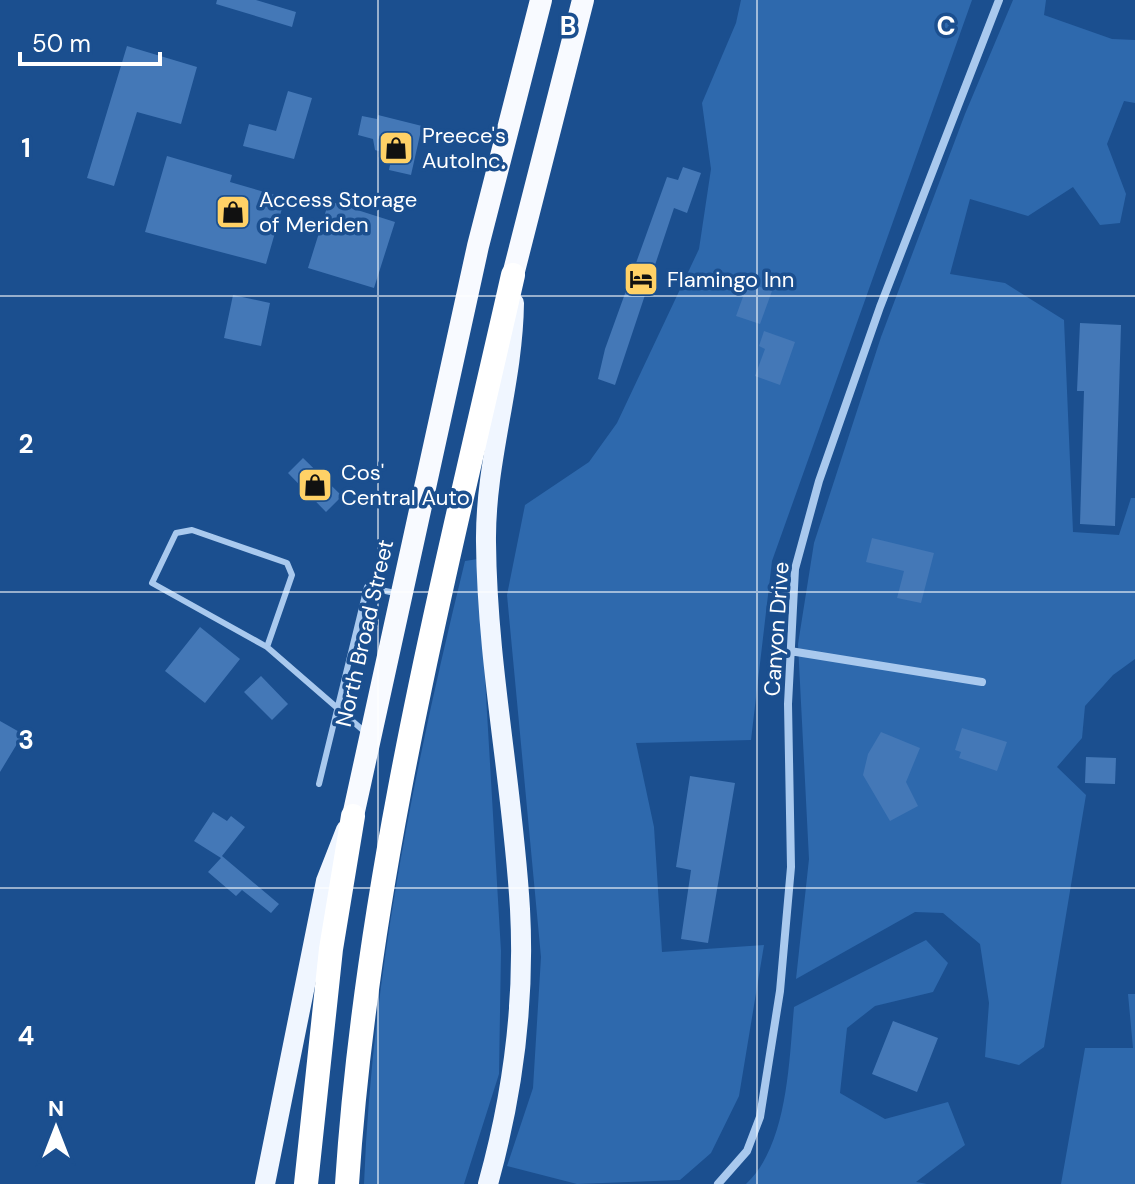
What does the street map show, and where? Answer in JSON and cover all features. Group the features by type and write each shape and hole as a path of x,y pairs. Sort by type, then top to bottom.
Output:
{"highway":[{"name":"North Broad Street","path":"353,816 368,735 495,170 541,0"},
{"path":"347,1184 367,984 394,818 513,275 583,0"},
{"path":"306,1184 331,949 353,816"}],"main road":[{"path":"488,1184 512,1079 521,964 518,882 491,631 486,543 492,457 512,341 513,275"},
{"name":"North Broad Street","path":"265,1184 330,863 353,816"}],"street":[{"name":"Canyon Drive","path":"718,1184 747,1151 760,1117 780,991 792,836 790,651 795,569 819,481 885,293 999,0"},
{"path":"790,651 982,682"}],"lane":[{"path":"267,647 292,575 287,563 192,530 176,533 152,583 267,647 368,735"},
{"path":"319,784 367,587 400,594"}],"shaded area":[{"path":"741,0 972,0 772,561 751,740 636,743 654,827 662,952 764,945 739,1096 711,1153 680,1180 577,1184 507,1166 533,1088 541,957 507,595 525,505 589,462 617,423 699,249 711,169 702,103 736,23"},
{"path":"1013,0 1046,0 1044,15 1112,39 1135,40 1135,103 1124,101 1107,144 1126,194 1120,223 1100,225 1073,187 1028,216 970,199 950,274 1005,283 1064,320 1073,532 1119,535 1131,498 1135,498 1135,659 1113,675 1085,706 1082,738 1057,767 1086,795 1044,1047 1019,1065 985,1057 989,1003 980,944 943,913 915,912 796,979 809,859 798,644 814,543 881,337 965,114"},
{"path":"478,559 501,951 499,1074 464,1184 364,1184 376,1027 386,948 413,792 465,561"},
{"path":"926,940 948,963 933,992 875,1006 847,1028 840,1093 885,1119 948,1102 965,1145 916,1182 927,1184 746,1184 771,1147 778,1125 788,1076 794,1007"},
{"path":"1128,994 1135,994 1135,1184 1061,1184 1085,1048 1133,1048"}],"building":[{"path":"217,0 256,0 296,12 292,27 216,4"},
{"path":"127,46 197,67 181,124 137,112 114,186 87,178"},
{"path":"288,91 312,98 294,159 243,146 249,124 276,131"},
{"name":"Preece's AutoInc.","path":"378,115 422,126 411,175 389,170 392,155 375,150 373,139 358,135 362,116 377,119"},
{"path":"167,156 232,175 230,182 285,198 266,264 145,232"},
{"name":"Flamingo Inn","path":"683,167 701,173 687,213 674,208 615,385 598,379 605,349 667,177 678,180"},
{"path":"329,201 395,222 374,288 308,268"},
{"path":"748,283 772,291 760,324 736,316"},
{"path":"233,295 270,303 261,346 224,338"},
{"path":"1080,323 1121,325 1115,526 1080,524 1084,391 1077,391"},
{"path":"764,331 795,342 780,385 755,376 765,349 759,346"},
{"name":"Cos' Central Auto","path":"303,458 342,496 326,512 288,473"},
{"path":"872,538 934,553 921,603 897,598 904,571 866,562"},
{"path":"200,627 240,659 205,703 165,671"},
{"path":"261,676 288,704 272,720 244,692"},
{"path":"0,721 23,734 0,772"},
{"path":"962,728 1007,742 997,771 959,758 961,752 955,750"},
{"path":"881,732 920,748 906,782 918,806 890,821 863,775 868,754"},
{"path":"1086,757 1116,758 1115,784 1085,783"},
{"path":"690,776 735,783 708,943 681,939 691,870 676,867"},
{"path":"213,812 227,821 231,816 245,827 222,856 279,904 271,913 242,890 236,896 208,872 221,858 194,841"},
{"path":"893,1021 938,1038 917,1092 872,1074"}],"place":[{"name":"Preece's AutoInc.","path":"396,148"},
{"name":"Access Storage of Meriden","path":"233,212"},
{"name":"Flamingo Inn","path":"641,279"},
{"name":"Cos' Central Auto","path":"315,485"}]}
